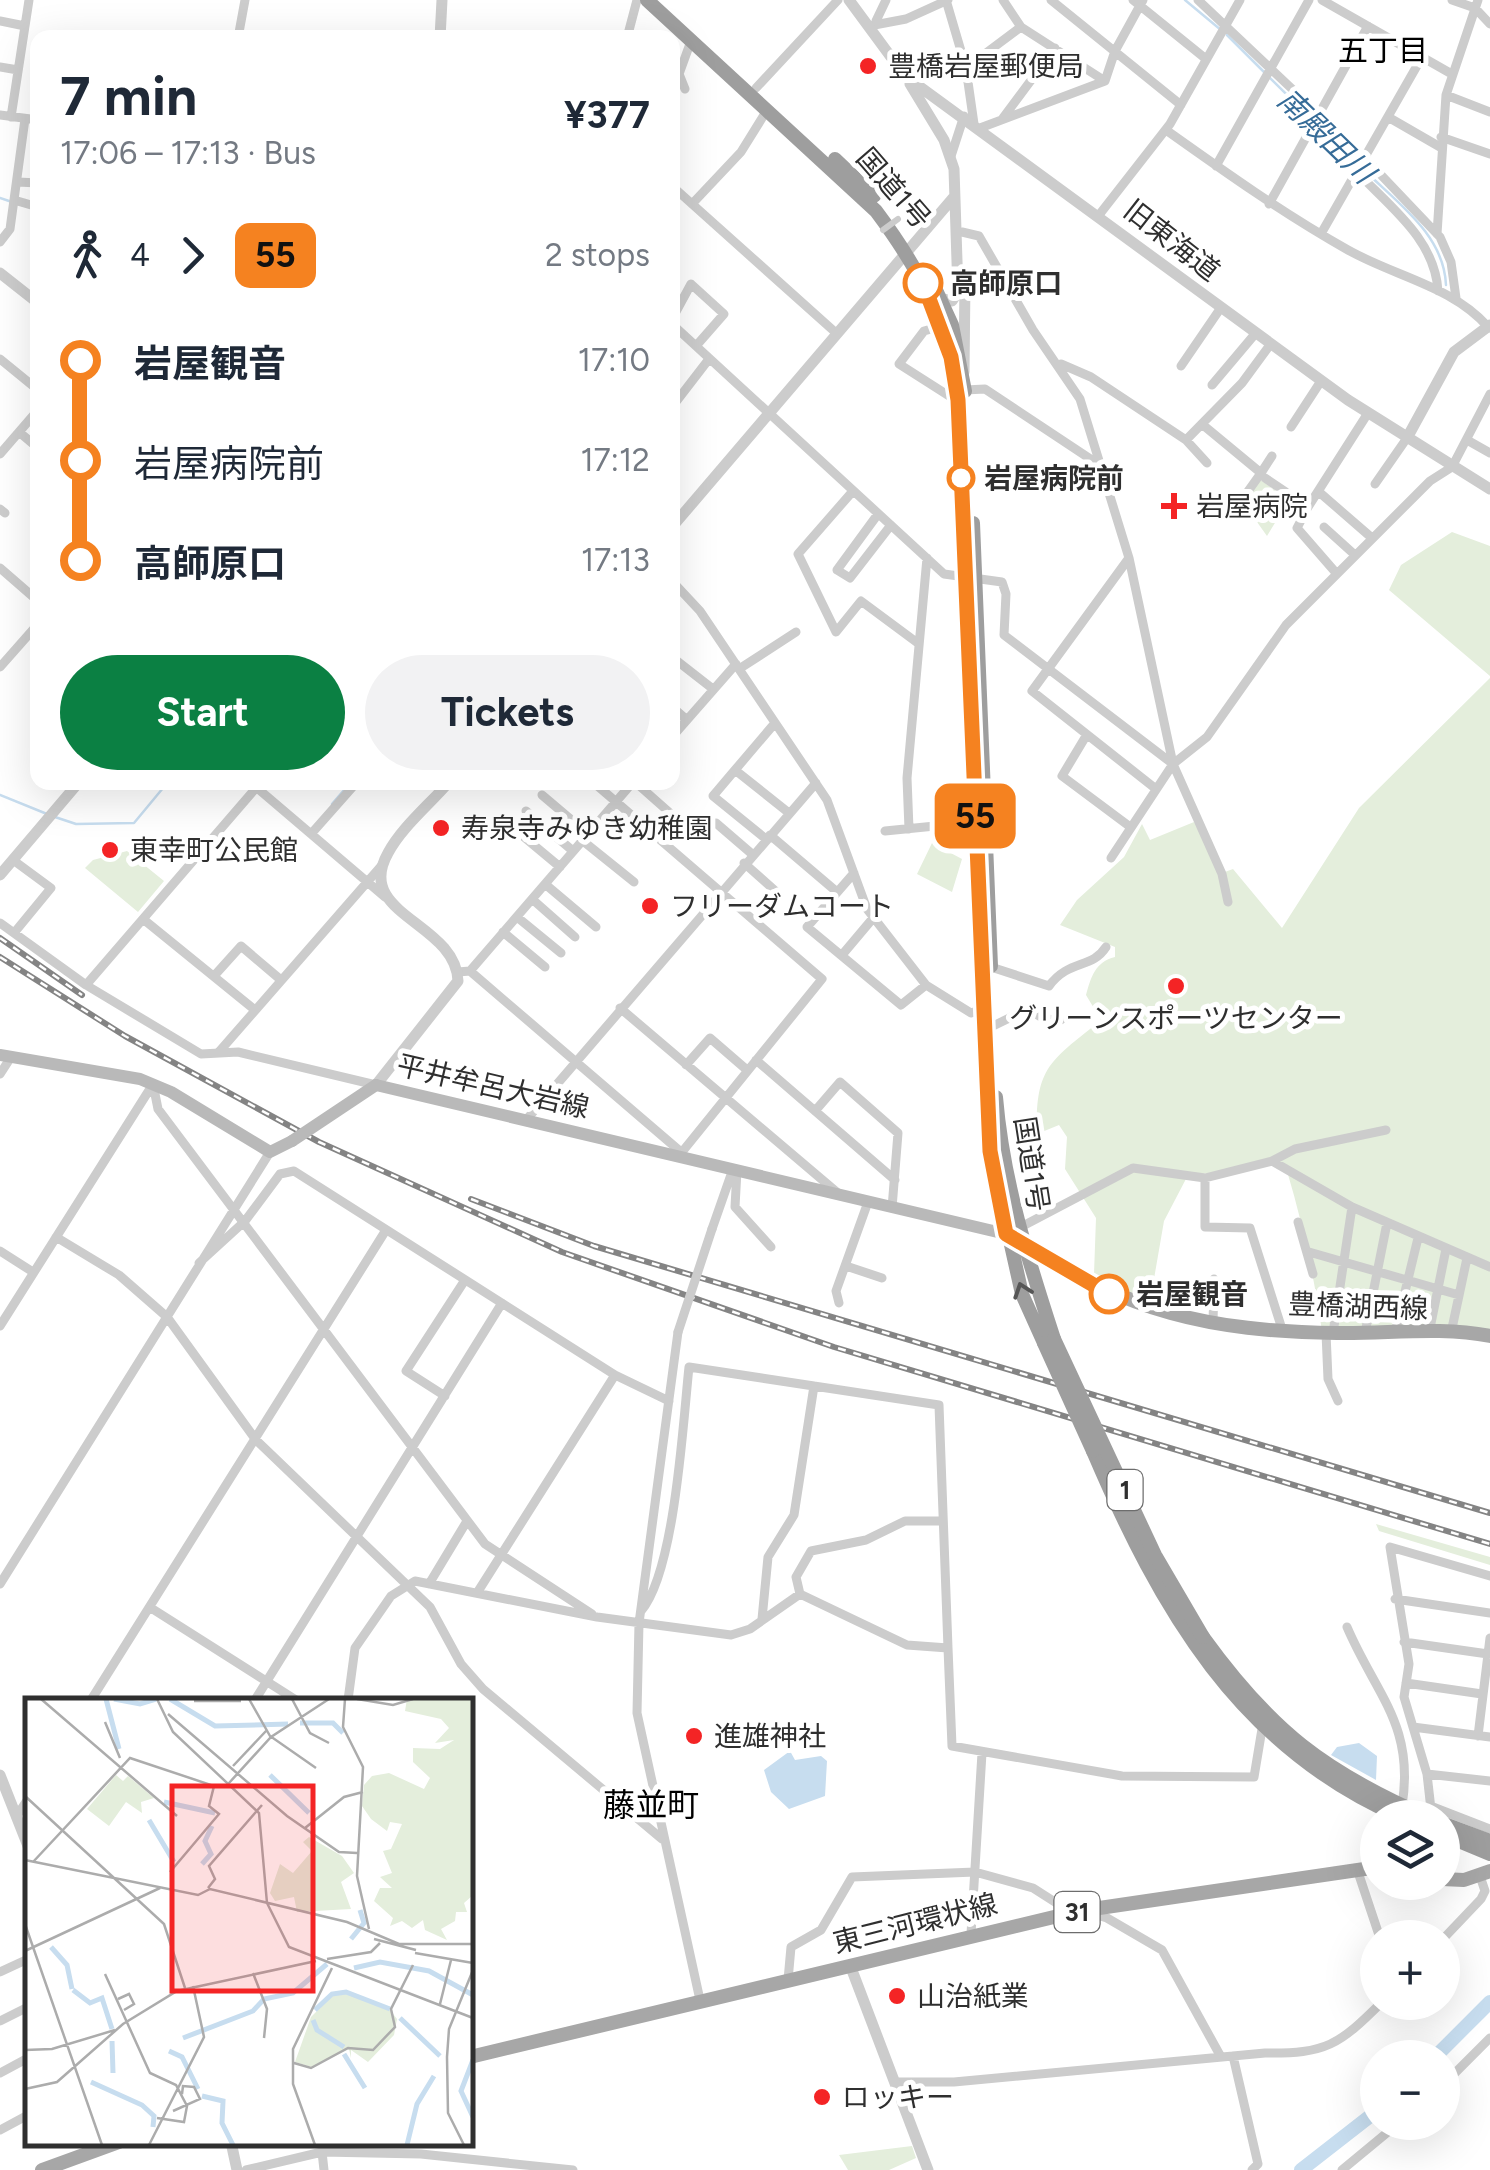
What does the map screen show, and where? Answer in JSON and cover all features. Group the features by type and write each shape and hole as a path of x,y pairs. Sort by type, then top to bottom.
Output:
{"highway":[{"name":"国道1号","path":"647,0 679,30"},
{"name":"国道1号","path":"661,0 854,175 908,246 940,298 964,374 961,395 994,1026 1005,1175 1022,1294 1201,1643 1264,1721 1326,1766 1383,1800"},
{"name":"国道1号","path":"680,31 876,211 908,246 942,326 961,395"},
{"name":"国道1号","path":"970,579 975,822 990,1151 1012,1231 1023,1244 1049,1341"},
{"path":"1460,1829 1490,1841"},
{"path":"1460,1842 1490,1854"}],"main road":[{"path":"6,1056 153,1084 270,1152"},
{"name":"平井牟呂大岩線","path":"270,1152 376,1085 680,1154 892,1208 1012,1231"},
{"name":"豊橋湖西線","path":"1023,1244 1089,1285 1142,1308 1213,1324 1329,1333 1490,1336"},
{"name":"東三河環状線","path":"472,2056 1078,1911 1360,1869"},
{"path":"1460,1876 1485,1873"},
{"path":"42,2170 111,2145"}],"street":[{"path":"29,0 18,70 5,116 30,119"},
{"path":"239,30 245,0"},
{"path":"440,30 442,0"},
{"path":"629,30 637,0"},
{"path":"756,88 838,0"},
{"name":"旧東海道","path":"849,0 872,24 905,76 1099,215 1270,345 1368,414 1490,489"},
{"path":"872,24 886,0"},
{"path":"872,24 906,19 947,0 966,68 972,123"},
{"path":"1003,0 1021,27 1105,81"},
{"path":"1052,0 1181,105"},
{"path":"1198,0 1359,164 1424,242 1437,269 1438,291"},
{"path":"1099,215 1166,130 1240,0"},
{"path":"1216,166 1308,0"},
{"path":"1322,0 1450,73"},
{"path":"1452,0 1477,4 1490,24"},
{"path":"1105,81 1114,51 1139,2 1206,59"},
{"path":"1436,234 1446,95 1450,73 1477,4"},
{"path":"0,21 25,26"},
{"path":"1269,204 1368,26"},
{"path":"966,68 1021,27"},
{"path":"680,71 691,41"},
{"path":"1002,120 1055,48"},
{"path":"1322,232 1422,57"},
{"path":"0,67 18,70"},
{"path":"680,76 685,89"},
{"path":"905,76 944,140 954,169"},
{"path":"940,298 952,301 958,292 954,139 972,123 1002,120 1105,81"},
{"path":"1446,95 1490,112"},
{"path":"692,204 741,152 767,110"},
{"path":"1388,117 1440,142 1490,154"},
{"path":"0,242 10,228 26,119"},
{"path":"1166,130 1269,204 1349,250 1466,302 1489,327 1454,352 1407,438 1375,484"},
{"path":"23,142 30,142"},
{"path":"1359,164 1436,234 1451,262 1456,298"},
{"path":"18,182 30,183"},
{"path":"680,194 835,332"},
{"path":"680,517 908,246 954,198"},
{"path":"954,198 962,232 967,325 964,374"},
{"path":"14,200 30,205"},
{"path":"884,230 898,219"},
{"path":"962,232 979,236 1033,330 1080,399 1129,558 1173,764 1222,874 1228,902"},
{"path":"0,273 30,297"},
{"path":"680,307 692,284 724,314 696,346"},
{"path":"1181,366 1220,309"},
{"path":"942,326 924,331 899,364 961,395 985,389 1101,466"},
{"path":"680,330 766,414 944,574 1002,582 1006,594 1004,635 1173,764"},
{"path":"1212,385 1255,334"},
{"path":"1186,440 1270,345"},
{"path":"0,359 30,383"},
{"path":"680,397 709,360"},
{"path":"1058,363 1091,377 1186,440 1207,464"},
{"path":"1291,427 1321,381"},
{"path":"1111,858 1126,841 1129,826 1173,764 1206,737 1286,625 1430,480 1452,468 1490,394"},
{"path":"1337,574 1297,528 1368,414"},
{"path":"0,454 30,419"},
{"path":"1203,425 1308,507"},
{"path":"19,432 30,441"},
{"path":"1467,440 1490,453"},
{"path":"1246,494 1263,475 1272,456"},
{"path":"853,492 798,554 836,632 861,601 919,644"},
{"path":"1319,492 1372,538"},
{"path":"878,514 836,570 850,578 891,525"},
{"path":"1324,527 1355,555"},
{"path":"909,829 907,778 927,558"},
{"path":"1129,558 1033,695 1156,789"},
{"path":"0,568 30,594"},
{"path":"680,590 700,611 827,800 867,909 926,985 972,1013 984,1010"},
{"path":"680,728 737,667 796,632"},
{"path":"0,667 30,633"},
{"path":"680,662 714,689"},
{"path":"680,714 688,720"},
{"path":"775,723 712,796 836,892"},
{"path":"1086,736 1062,776 1129,826"},
{"path":"734,770 789,813"},
{"path":"527,1119 816,783"},
{"path":"0,875 72,790"},
{"path":"86,986 251,790"},
{"path":"263,790 449,950 464,972 576,1060 680,1154 822,979 602,790"},
{"path":"311,834 350,790"},
{"path":"218,1053 442,790"},
{"path":"0,923 86,986 201,1054 238,1052 376,1085 446,1000 464,972 504,932 627,790"},
{"path":"643,790 670,813"},
{"path":"542,795 634,882"},
{"path":"526,812 574,851"},
{"path":"506,822 560,867"},
{"path":"885,831 975,822"},
{"path":"716,823 752,854"},
{"path":"13,860 62,896"},
{"path":"382,864 385,897"},
{"path":"744,864 780,895"},
{"path":"854,873 807,927 901,1004 926,985"},
{"path":"545,884 596,927"},
{"path":"14,933 51,888"},
{"path":"532,900 575,937"},
{"path":"517,916 561,954"},
{"path":"842,956 874,917"},
{"path":"143,919 255,1010"},
{"path":"504,932 545,966"},
{"path":"214,976 241,946 281,980"},
{"path":"991,967 1049,986 1063,968 1093,960 1106,947"},
{"path":"620,1008 840,1196"},
{"path":"994,1026 1028,1009 1044,1018 1061,1020"},
{"path":"686,1065 710,1038 748,1070"},
{"path":"0,1074 6,1056"},
{"path":"756,1060 895,1180"},
{"path":"815,1111 840,1082 898,1133 892,1208"},
{"path":"153,1084 158,1109 246,1221 467,1521 500,1556 597,1617"},
{"path":"0,1326 153,1084"},
{"path":"1012,1231 1132,1168 1206,1178 1272,1161 1295,1148 1386,1130"},
{"path":"0,1584 270,1152"},
{"path":"1272,1161 1352,1208 1490,1267"},
{"path":"700,2000 637,1713 640,1623 678,1332 735,1169"},
{"path":"735,1169 736,1207 771,1246"},
{"path":"199,1263 246,1221 286,1170 615,1375 670,1401"},
{"path":"1206,1178 1204,1227 1250,1228 1282,1329"},
{"path":"839,1303 836,1291 868,1202"},
{"path":"1338,1401 1328,1379 1329,1333 1352,1208"},
{"path":"1298,1222 1312,1274"},
{"path":"1365,1333 1387,1223"},
{"path":"93,1698 386,1230"},
{"path":"56,1236 119,1276 167,1317 256,1440 430,1607 461,1664 483,1688 662,1839"},
{"path":"1396,1333 1418,1238"},
{"path":"1429,1333 1446,1249"},
{"path":"0,1251 33,1272"},
{"path":"1309,1252 1459,1295"},
{"path":"1451,1333 1467,1258"},
{"path":"846,1266 882,1278"},
{"path":"1213,1324 1214,1279"},
{"path":"445,1396 406,1371 465,1280"},
{"path":"256,1698 502,1303"},
{"path":"641,1611 652,1599 672,1507 689,1367 939,1405 952,1746 1122,1776 1254,1777 1264,1721"},
{"path":"477,1592 615,1375"},
{"path":"762,1620 768,1557 794,1515 814,1386"},
{"path":"429,1584 467,1521"},
{"path":"800,1594 796,1577 811,1551 866,1540 905,1521 942,1521"},
{"path":"1430,1800 1427,1774 1404,1697 1409,1664 1390,1547 1490,1576"},
{"path":"348,1698 355,1648 390,1596 408,1583 477,1592 597,1617 731,1635 750,1629 800,1594"},
{"path":"800,1594 907,1645 948,1648"},
{"path":"1396,1599 1490,1613"},
{"path":"150,1608 293,1698"},
{"path":"1346,1627 1388,1701 1409,1769 1405,1800"},
{"path":"1478,1736 1490,1638"},
{"path":"1404,1642 1488,1654"},
{"path":"1406,1683 1482,1694"},
{"path":"1413,1727 1490,1738"},
{"path":"972,1934 982,1753"},
{"path":"1427,1774 1490,1782"},
{"path":"0,1775 25,1839"},
{"path":"16,1817 25,1804"},
{"path":"1460,1821 1490,1829"},
{"path":"1357,1869 1374,1920"},
{"path":"781,1982 791,1947 821,1930 852,1877 975,1872 1033,1888 1078,1911 1107,1918 1162,1950 1221,2057"},
{"path":"1460,1922 1482,1900 1485,1873"},
{"path":"0,1972 25,1960"},
{"path":"850,1965 928,2170"},
{"path":"0,2021 25,2008"},
{"path":"894,2082 954,2082 1323,2050 1360,2020"},
{"path":"1460,2068 1490,2038"},
{"path":"1233,2056 1258,2164 1252,2170"},
{"path":"0,2072 25,2060"},
{"path":"0,2130 25,2117"},
{"path":"1342,2170 1378,2140"},
{"path":"232,2145 237,2170"},
{"path":"322,2152 324,2170"},
{"path":"246,2170 322,2152 573,2170"}],"green space":[{"path":"1259,479 1289,500 1267,536 1252,515 1262,501 1250,492"},
{"path":"1452,532 1490,546 1490,676 1389,590 1401,565"},
{"path":"1490,678 1490,1336 1322,1331 1308,1251 1287,1171 1272,1161 1187,1177 1164,1221 1150,1302 1094,1274 1096,1218 1065,1169 1067,1137 1059,1125 1037,1134 1037,1111 1043,1079 1050,1067 1101,1020 1086,995 1098,966 1115,957 1115,947 1060,925 1077,900 1124,857 1142,824 1150,840 1194,822 1222,873 1233,869 1282,928 1359,808"},
{"path":"932,843 962,859 952,892 917,874"},
{"path":"127,851 164,881 138,912 85,868 93,860"},
{"path":"1376,1524 1490,1557 1490,1565 1379,1531"},
{"path":"912,2146 916,2158 889,2170 848,2170 839,2155"}],"water":[{"path":"1359,1743 1377,1756 1376,1780 1331,1755 1337,1747"},
{"path":"790,1751 795,1760 821,1756 827,1761 825,1796 789,1809 771,1792 764,1770"}],"waterway":[{"name":"南殿田川","path":"1185,0 1221,30"},
{"name":"南殿田川","path":"1227,35 1264,72"},
{"name":"南殿田川","path":"1269,77 1356,163"},
{"name":"南殿田川","path":"1362,168 1428,235 1437,250 1446,285"},
{"path":"0,198 12,202"},
{"path":"55,817 76,824 134,823 161,790"},
{"path":"332,804 344,790"},
{"path":"0,795 47,814"},
{"path":"1452,2040 1490,2002"},
{"path":"1301,2170 1360,2124"}],"railway":[{"path":"0,938 82,995"},
{"path":"0,957 125,1036 319,1142 562,1252 834,1347 1490,1544"},
{"path":"471,1199 594,1246 1490,1513"}],"bus line":[{"name":"55","path":"923,283 942,326 958,400 990,1151 1006,1234 1109,1294"}],"place":[{"name":"豊橋岩屋郵便局","path":"868,66"},
{"name":"高師原口","path":"923,283"},
{"name":"岩屋病院前","path":"961,478"},
{"name":"岩屋病院","path":"1174,506"},
{"name":"寿泉寺みゆき幼稚園","path":"441,828"},
{"name":"東幸町公民館","path":"110,850"},
{"name":"フリーダムコート","path":"650,906"},
{"name":"グリーンスポーツセンター","path":"1176,986"},
{"name":"岩屋観音","path":"1109,1294"},
{"name":"進雄神社","path":"694,1736"},
{"name":"山治紙業","path":"897,1996"},
{"name":"ロッキー","path":"822,2097"}],"district":[{"name":"五丁目","path":"1383,50"},
{"name":"藤並町","path":"651,1805"}]}
